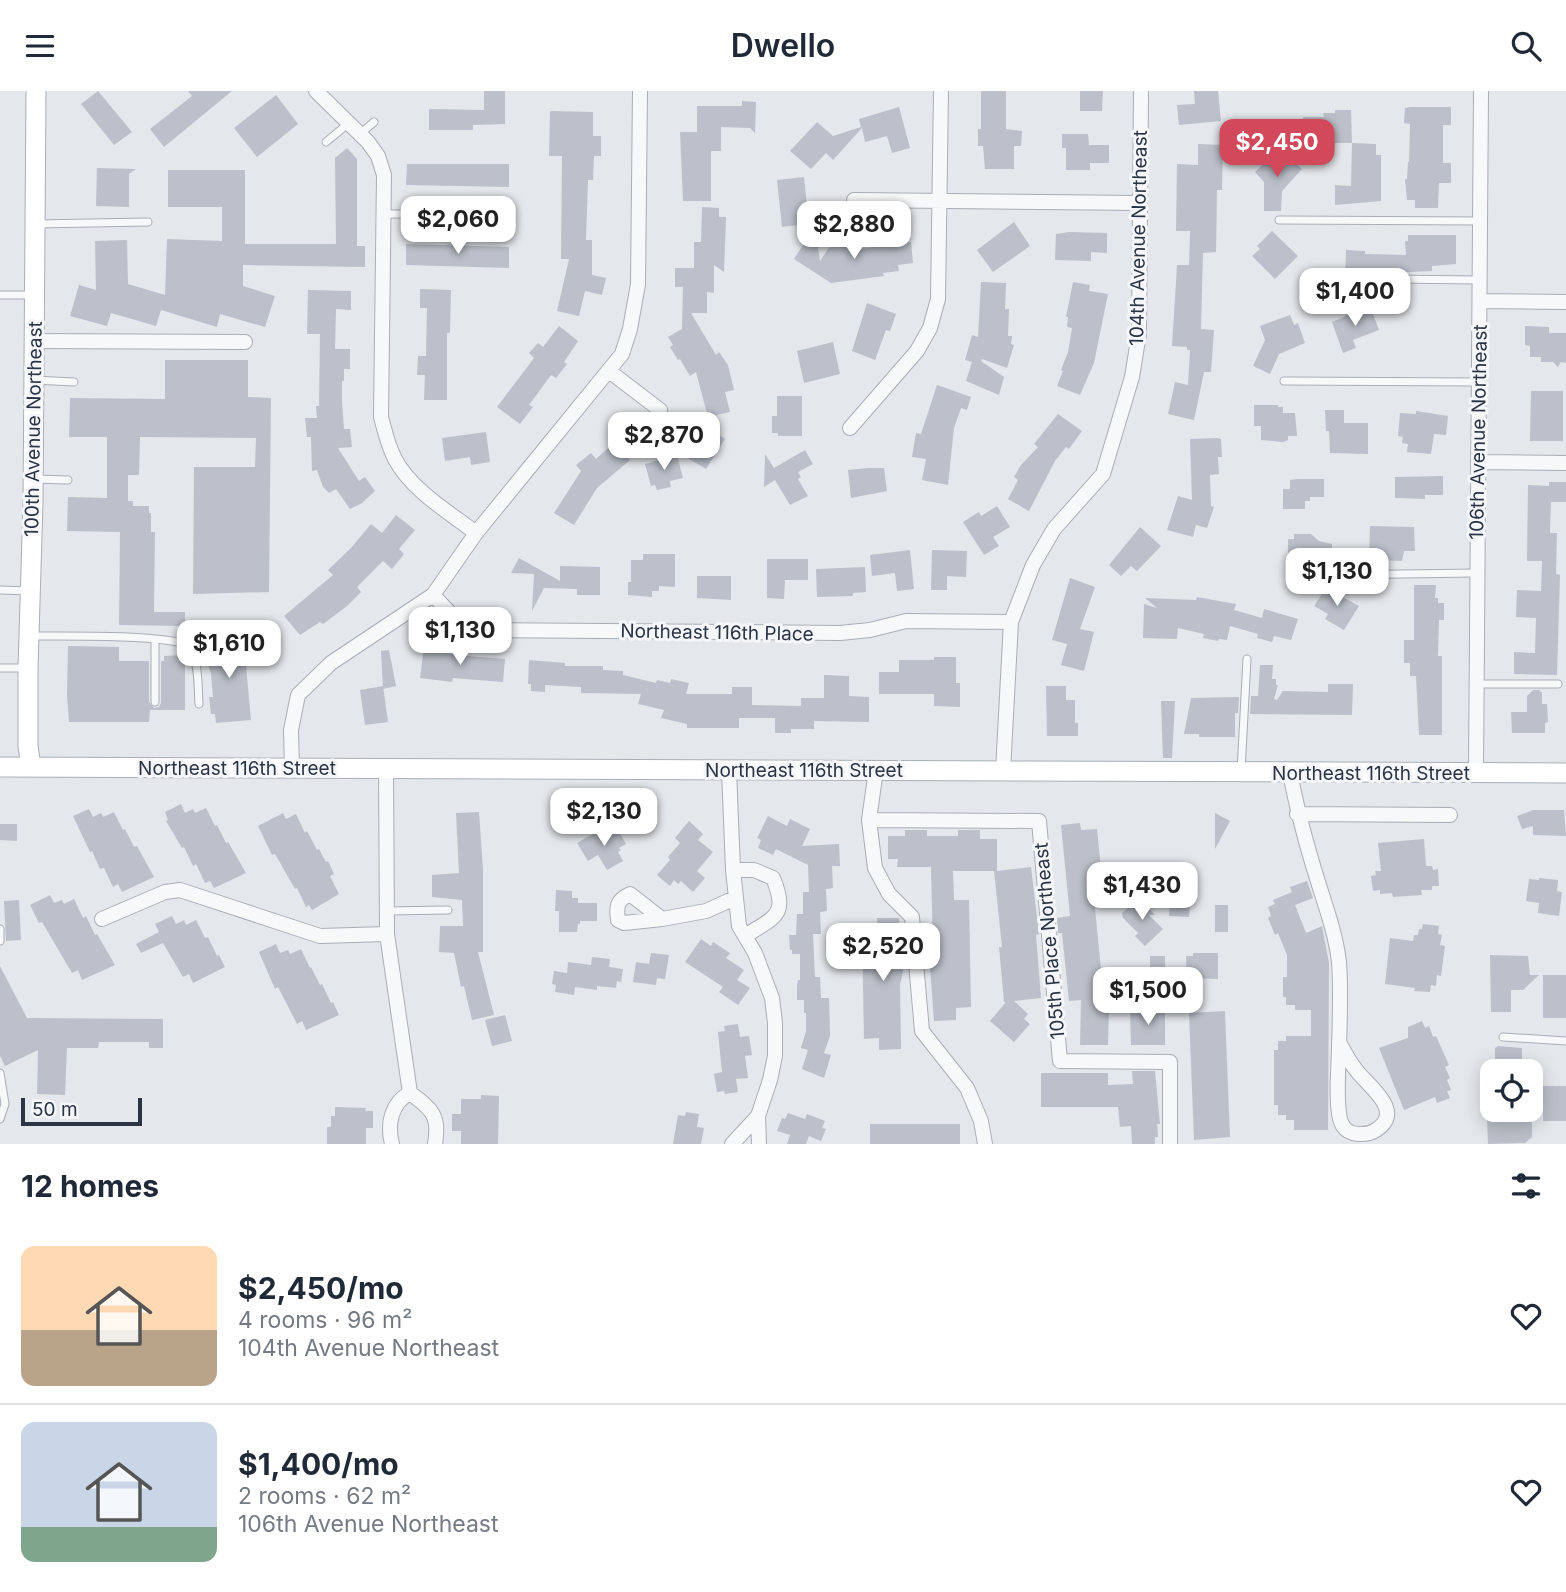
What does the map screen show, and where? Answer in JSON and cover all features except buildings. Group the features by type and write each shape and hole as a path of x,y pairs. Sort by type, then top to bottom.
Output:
{"street":[{"name":"100th Avenue Northeast","path":"31,767 28,746 28,668 36,91"},
{"path":"316,91 378,156 384,175 381,417 387,440 395,460 408,478 476,533"},
{"path":"292,769 291,730 298,695 331,663 433,595 476,533 622,353 636,303 640,91"},
{"path":"850,428 917,351 930,328 938,299 941,91"},
{"name":"104th Avenue Northeast","path":"1003,771 1011,622 1033,565 1054,529 1103,474 1132,377 1139,334 1141,91"},
{"name":"106th Avenue Northeast","path":"1476,773 1481,91"},
{"path":"855,201 1139,203"},
{"path":"1480,301 1566,302"},
{"path":"34,341 245,342"},
{"path":"609,371 660,410"},
{"path":"1478,462 1566,463"},
{"name":"Northeast 116th Place","path":"433,595 450,613 489,629 840,633 906,621 1011,622"},
{"name":"Northeast 116th Street","path":"0,767 1566,773"},
{"path":"386,768 387,934 410,1093 427,1105 438,1126 435,1144"},
{"path":"729,770 733,870 739,926 755,953 772,998 775,1023 775,1056 758,1116 759,1144"},
{"path":"876,770 869,820 875,869 889,894 912,917 922,1031 967,1088 981,1121 985,1144"},
{"path":"1290,772 1297,814 1339,962 1338,1095 1341,1125 1349,1132 1361,1135 1374,1132 1384,1124 1386,1105 1378,1092 1357,1072 1340,1044"},
{"path":"1297,814 1450,815"},
{"name":"105th Place Northeast","path":"869,820 1039,821 1060,1061 1170,1062 1170,1144"},
{"path":"733,870 754,870 773,878 780,896 780,908 776,915 745,936"},
{"path":"102,919 165,892 180,890 320,936 387,934"},
{"path":"662,919 706,911 735,898"},
{"path":"391,1144 389,1124 394,1109 400,1098 410,1093"},
{"path":"732,1144 758,1116"}],"lane":[{"path":"360,135 374,122"},
{"path":"326,142 349,123"},
{"path":"384,214 503,214"},
{"path":"1279,220 1480,221"},
{"path":"36,224 148,222"},
{"path":"1390,279 1480,280"},
{"path":"0,295 35,295"},
{"path":"34,380 74,382"},
{"path":"1284,381 1479,382"},
{"path":"32,479 68,480"},
{"path":"1324,575 1477,573"},
{"path":"0,590 31,591"},
{"path":"29,636 155,639 188,646 195,656 199,704"},
{"path":"155,639 155,702"},
{"path":"1241,772 1247,659"},
{"path":"0,669 28,668"},
{"path":"1477,684 1558,684"},
{"path":"387,911 448,910"},
{"path":"0,929 0,941"},
{"path":"1503,1037 1566,1041"},
{"path":"0,1073 5,1104 0,1119"}]}
